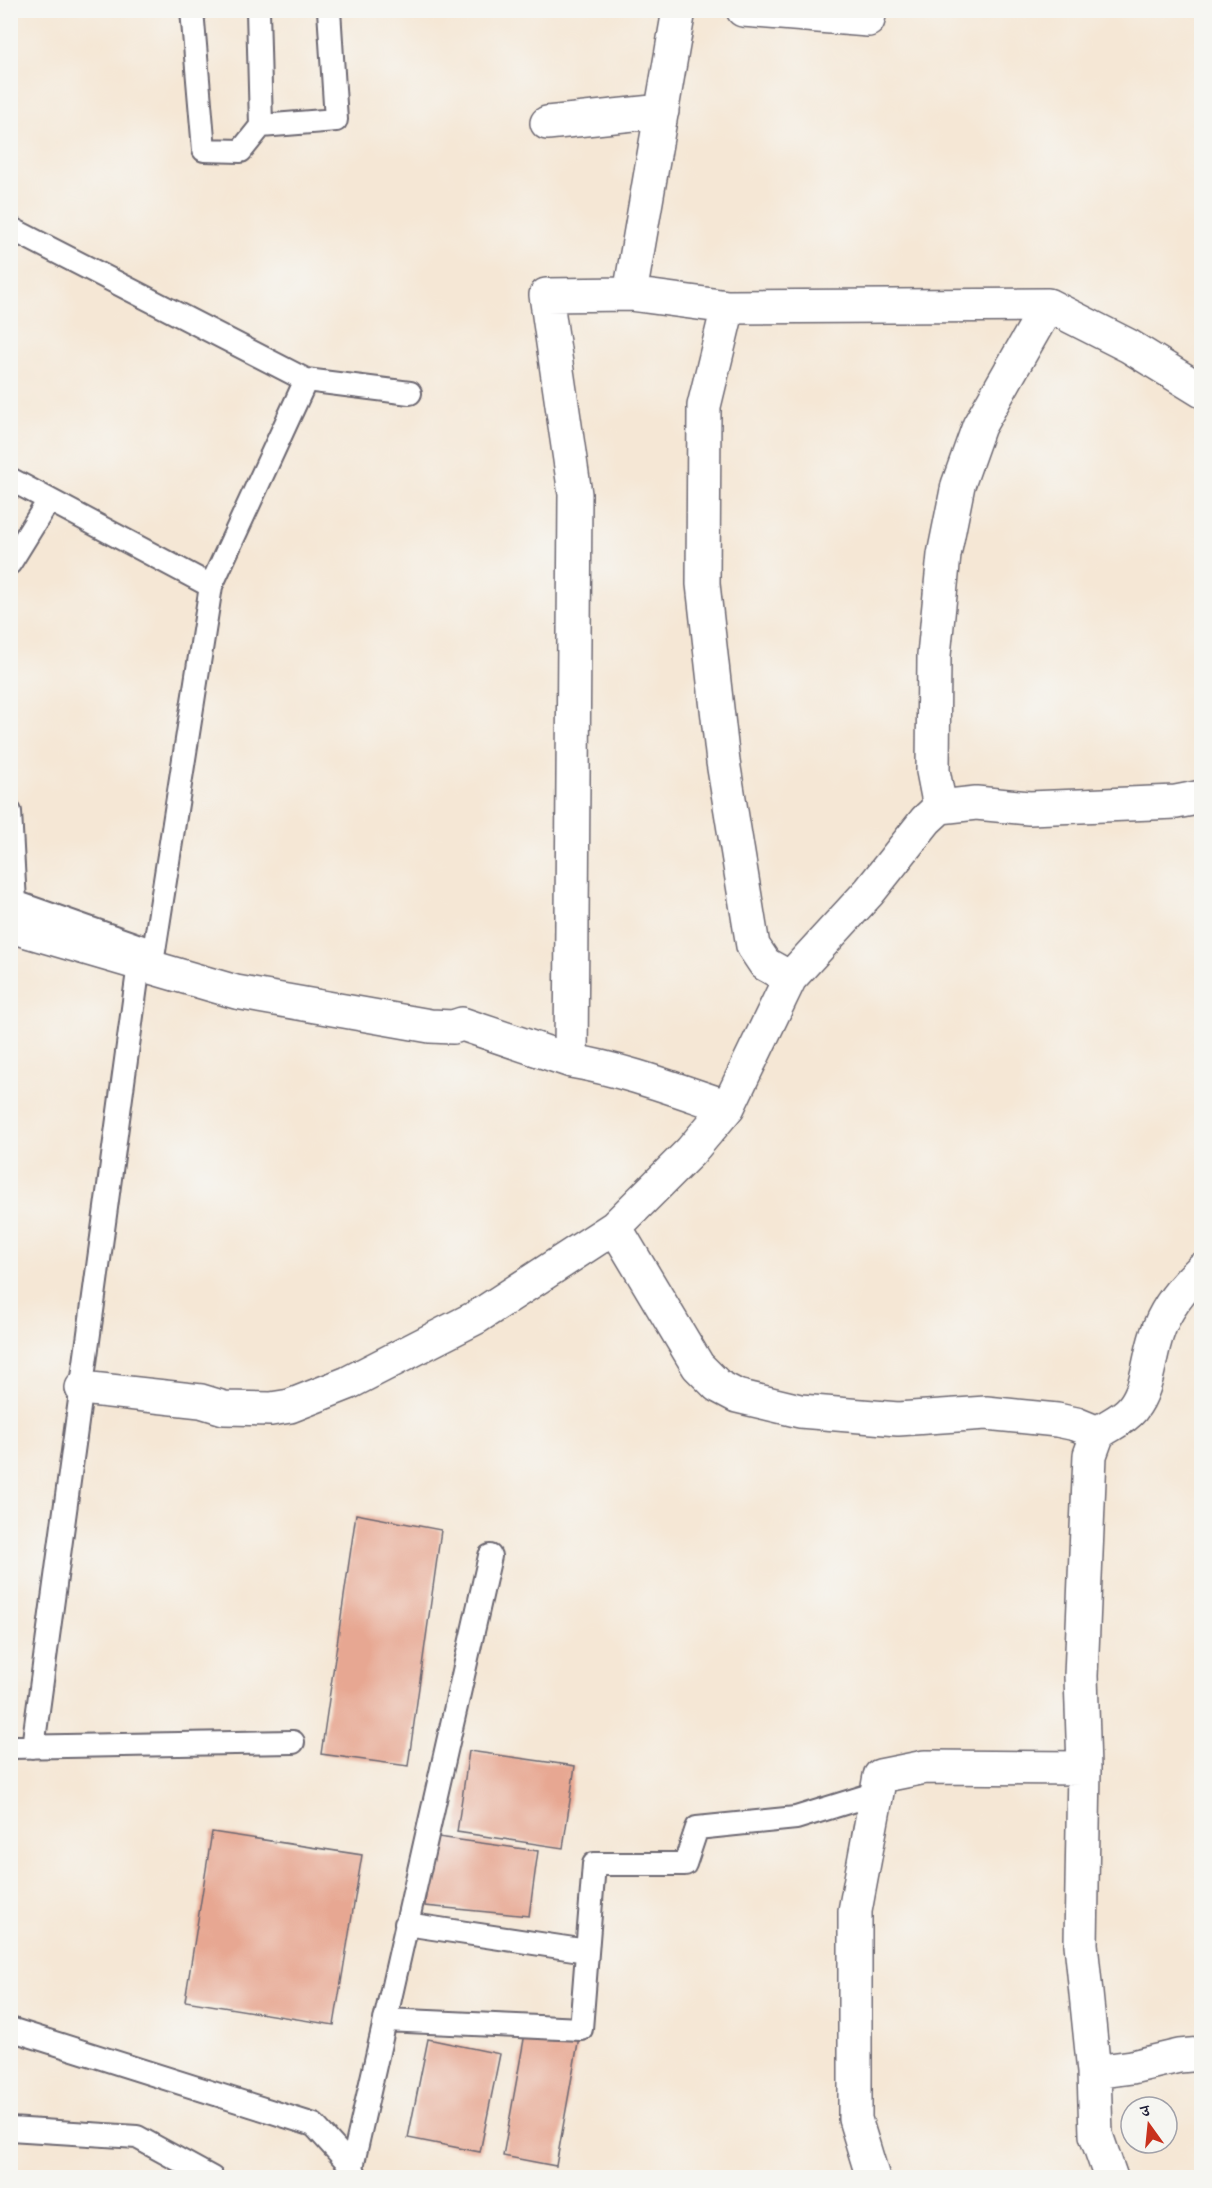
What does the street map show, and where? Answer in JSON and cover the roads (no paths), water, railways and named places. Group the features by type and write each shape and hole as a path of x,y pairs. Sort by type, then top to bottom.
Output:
{"street":[{"path":"630,294 679,10"},
{"path":"743,10 868,20 870,10"},
{"path":"547,123 662,111"},
{"path":"571,1061 575,494 546,295 630,294 728,307 1048,305 1129,346 1202,392"},
{"path":"940,807 933,771 934,656 944,555 958,486 979,426 1048,305"},
{"path":"728,307 704,406 703,584 723,762 753,946 765,964 790,978"},
{"path":"82,1388 201,1401 231,1408 271,1409 290,1406 348,1383 477,1317 615,1227 690,1152 728,1107 790,978 869,892 926,820 940,807 976,803 1029,807 1080,806 1176,802 1202,797"},
{"path":"10,926 236,992 430,1026 453,1027 462,1024 571,1061 642,1079 728,1107"},
{"path":"615,1227 698,1366 718,1386 737,1396 800,1411 898,1419 986,1413 1057,1420 1077,1424 1098,1433"},
{"path":"1111,2178 1096,2134 1094,2072 1082,1944 1084,1768 1081,1676 1090,1455 1098,1433 1131,1411 1138,1401 1164,1316 1187,1283 1202,1269"},
{"path":"873,2178 855,2119 855,1911 880,1776 925,1767 1084,1768"},
{"path":"1094,2072 1132,2067 1179,2056 1202,2054"}],"lane":[{"path":"192,10 204,150 241,151 261,126 258,10"},
{"path":"261,126 336,120 329,10"},
{"path":"10,228 306,380 410,393"},
{"path":"10,812 15,902 154,951 211,586 306,380"},
{"path":"10,479 211,586"},
{"path":"10,563 49,500"},
{"path":"139,964 82,1388 22,1747 293,1742"},
{"path":"354,2172 406,1924 490,1556"},
{"path":"385,2020 581,2029 594,1864 685,1864 697,1828 796,1818 877,1793"},
{"path":"406,1924 587,1951"},
{"path":"10,2030 314,2125 354,2172"},
{"path":"10,2129 137,2138 212,2178"}]}
